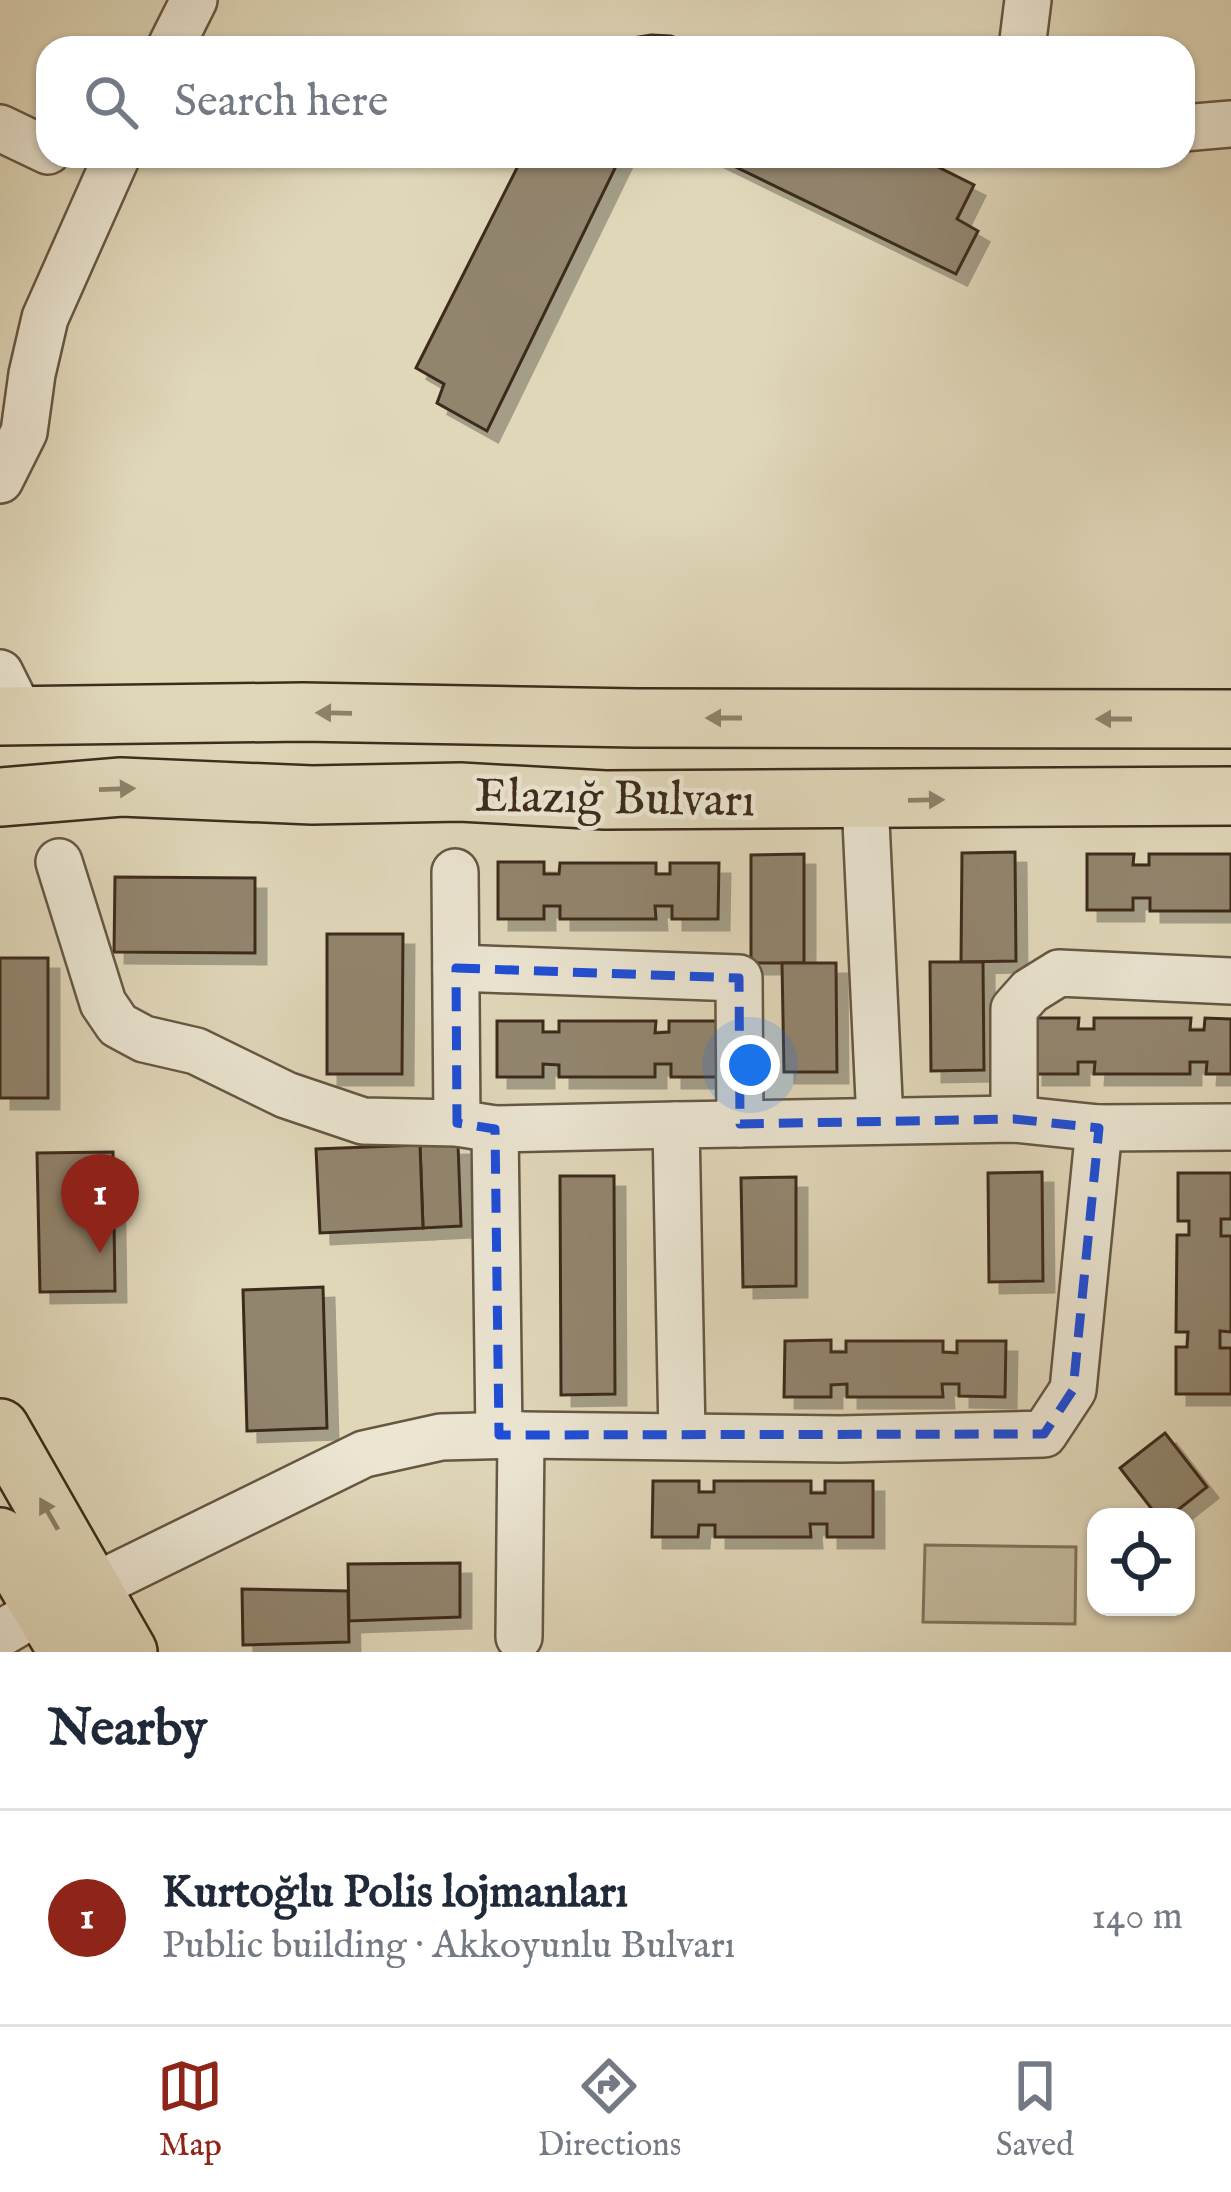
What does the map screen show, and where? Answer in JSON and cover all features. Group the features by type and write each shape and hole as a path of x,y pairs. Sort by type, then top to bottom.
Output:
{"main road":[{"name":"Elazığ Bulvarı","path":"7,702 636,718 1231,719"},
{"name":"Elazığ Bulvarı","path":"0,797 121,787 312,795 460,791 605,800 1231,796"},
{"path":"0,1428 50,1621"},
{"path":"0,1537 50,1621 128,1652"}],"street":[{"path":"176,36 194,0"},
{"path":"1024,36 1028,0"},
{"path":"1195,127 1231,124"},
{"path":"0,128 36,145"},
{"path":"0,480 24,432 45,319 111,168"},
{"path":"0,360 45,319"},
{"path":"865,800 880,1121"},
{"path":"59,862 103,1003 118,1025 144,1039 196,1051 286,1095 363,1121 476,1126 1014,1119 1099,1129 1231,1127"},
{"path":"455,872 456,968 510,1435 519,1637"},
{"path":"456,968 739,978 740,1124"},
{"path":"1014,1119 1014,1009 1030,991 1059,973 1231,981"},
{"path":"676,1125 682,1436"},
{"path":"50,1621 364,1454 441,1437 840,1439 1044,1434 1073,1390 1099,1129"}],"highlighted area":[{"path":"456,968 739,978 740,1124 1014,1119 1099,1128 1073,1390 1044,1434 499,1435 495,1129 457,1123"}],"shaded area":[{"path":"925,1545 1076,1547 1075,1624 923,1622"}],"building":[{"path":"517,168 615,168 487,431 437,403 444,384 416,368"},
{"path":"738,168 940,168 974,185 957,219 978,231 956,274"},
{"path":"1015,852 1016,961 961,962 962,853"},
{"path":"804,854 804,963 751,963 751,855"},
{"path":"1087,854 1134,854 1133,865 1149,865 1149,854 1231,854 1231,911 1150,911 1150,898 1133,898 1133,910 1087,910"},
{"path":"498,862 544,862 544,874 559,874 560,863 656,863 656,874 670,874 670,863 719,863 718,919 672,919 672,906 655,906 656,919 560,919 560,906 544,906 544,919 498,919"},
{"path":"115,877 255,878 255,953 114,952"},
{"path":"327,934 403,934 402,1074 327,1074"},
{"path":"0,958 48,958 48,1098 0,1098"},
{"path":"930,962 983,962 984,1070 931,1071"},
{"path":"782,963 836,963 837,1072 784,1072"},
{"path":"1032,1018 1079,1018 1078,1029 1094,1029 1094,1018 1191,1018 1190,1030 1204,1030 1205,1018 1231,1019 1231,1074 1206,1074 1207,1062 1190,1062 1190,1074 1094,1074 1095,1062 1078,1062 1078,1074 1032,1074"},
{"path":"497,1021 543,1021 543,1032 559,1032 559,1021 656,1021 655,1033 669,1032 669,1021 718,1021 718,1077 671,1077 671,1064 655,1064 655,1077 559,1077 559,1065 543,1064 543,1077 497,1077"},
{"path":"458,1144 461,1226 423,1228 420,1145"},
{"path":"420,1145 423,1228 320,1233 316,1149"},
{"path":"113,1152 115,1291 40,1292 37,1153"},
{"path":"1042,1172 1043,1281 989,1282 988,1173"},
{"path":"1178,1173 1231,1173 1231,1219 1221,1219 1221,1236 1231,1236 1231,1332 1220,1331 1220,1348 1231,1348 1231,1394 1176,1394 1176,1347 1187,1347 1188,1332 1176,1332 1177,1235 1189,1235 1189,1221 1178,1221"},
{"path":"560,1176 614,1176 615,1394 561,1395"},
{"path":"796,1177 796,1286 743,1287 741,1178"},
{"path":"323,1287 327,1428 247,1431 243,1290"},
{"path":"831,1340 831,1352 846,1352 846,1341 943,1341 943,1352 957,1353 957,1341 1006,1341 1005,1397 959,1396 959,1384 942,1384 943,1397 847,1397 847,1384 831,1385 831,1397 784,1397 785,1341"},
{"path":"1165,1433 1207,1487 1180,1508 1151,1508 1120,1468"},
{"path":"653,1481 699,1481 699,1492 714,1492 714,1481 811,1481 811,1493 825,1493 825,1481 873,1481 873,1537 827,1537 827,1524 810,1524 811,1537 715,1537 715,1525 699,1525 698,1537 652,1537"},
{"path":"460,1563 460,1617 349,1621 348,1564"},
{"path":"242,1589 348,1591 349,1642 243,1645"}],"place":[{"name":"Kurtoğlu Polis lojmanları","path":"100,1253"}]}
